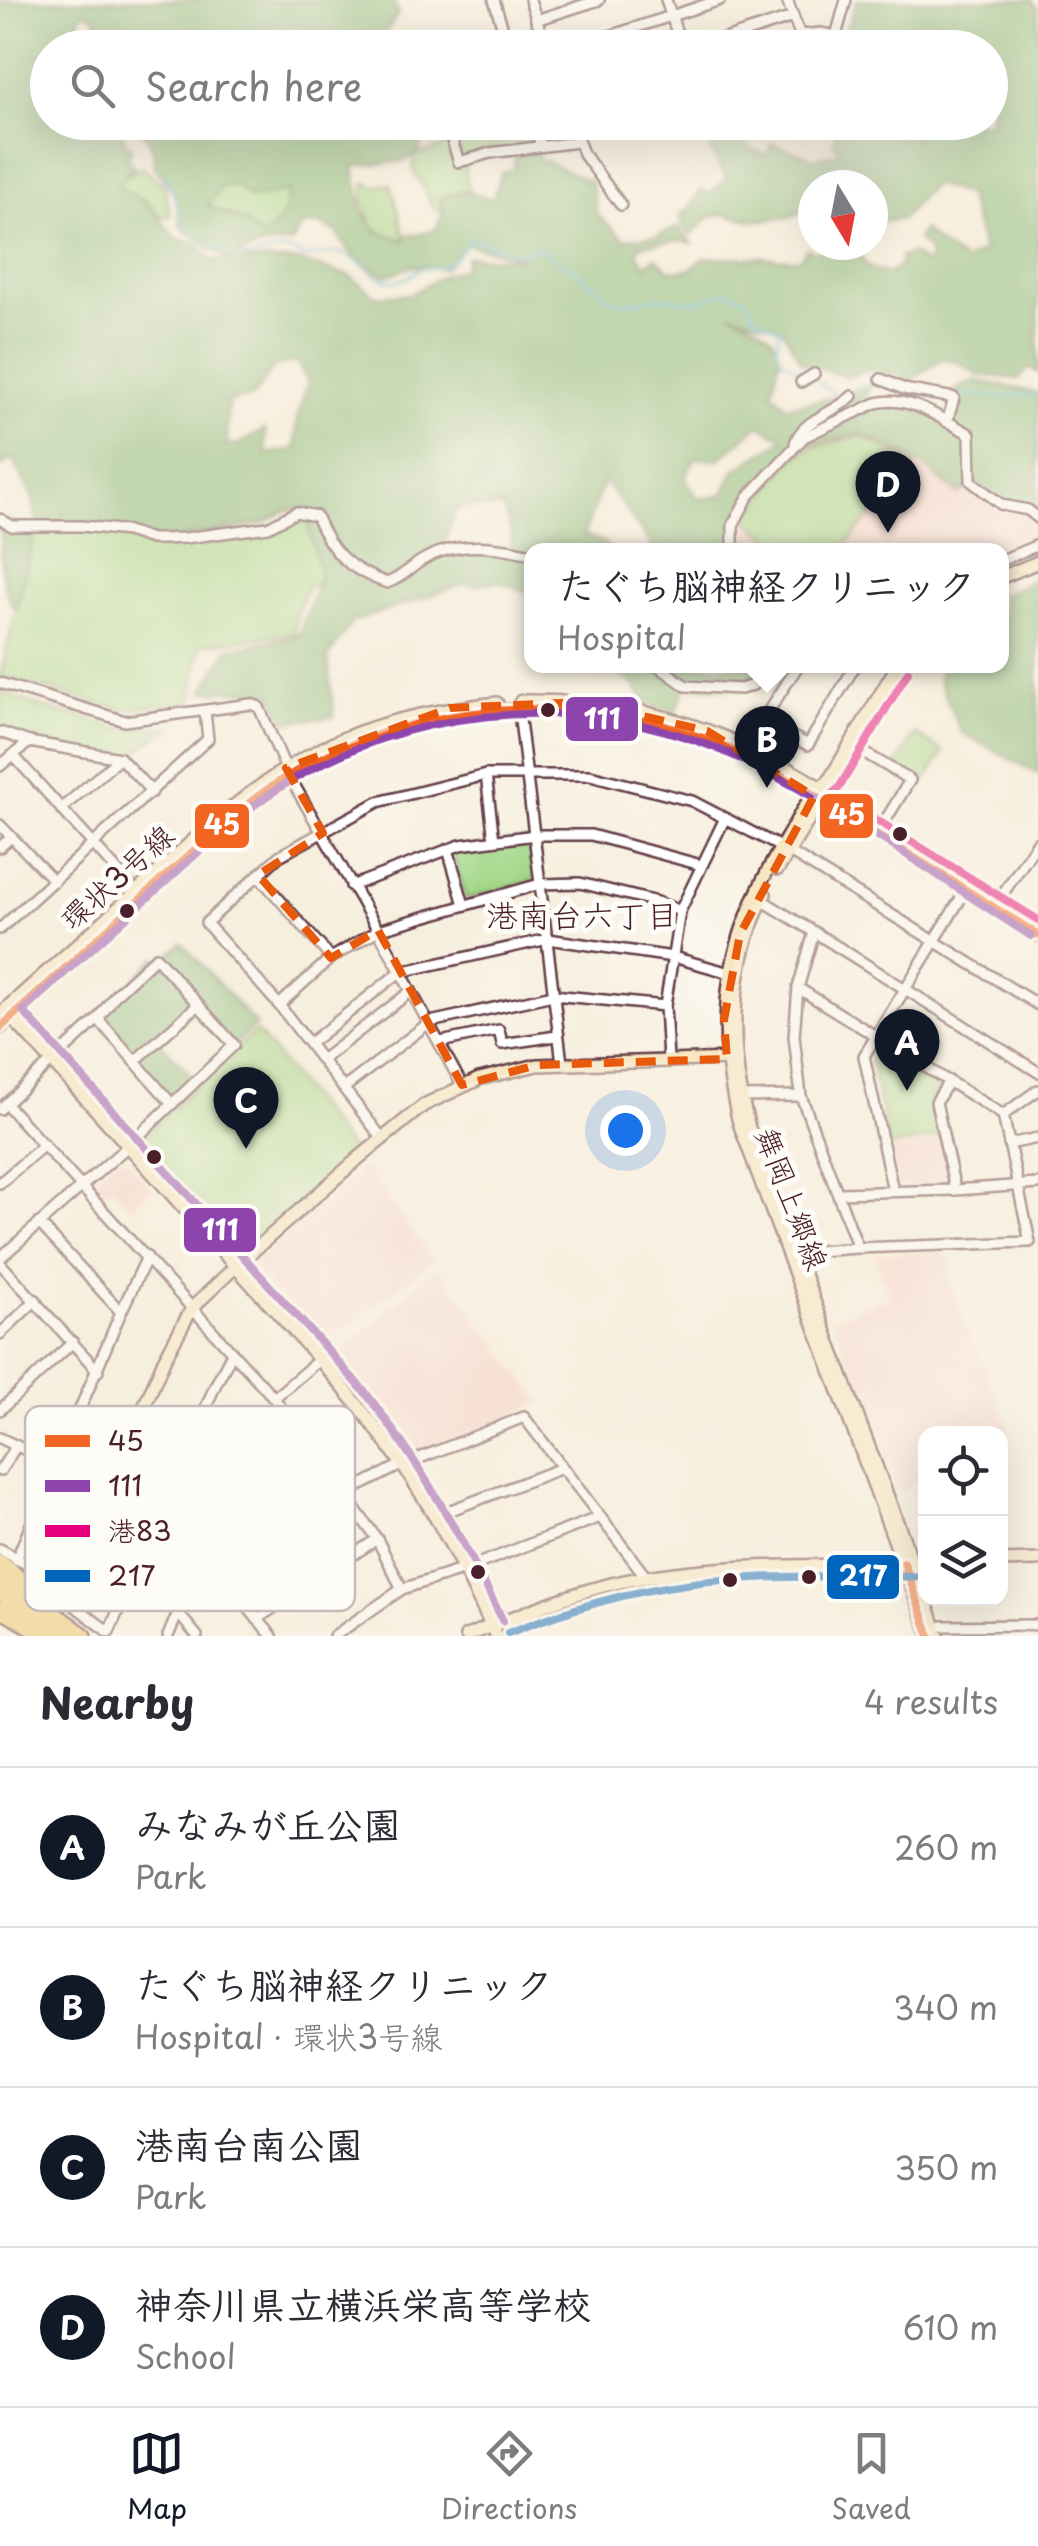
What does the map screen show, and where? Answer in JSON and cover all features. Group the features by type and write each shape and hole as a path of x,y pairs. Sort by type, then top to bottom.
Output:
{"highway":[{"path":"0,1580 25,1595"},
{"path":"0,1592 25,1609"},
{"path":"0,1609 49,1636"},
{"path":"28,1611 65,1636"},
{"path":"51,1611 62,1618"},
{"path":"55,1611 84,1636"}],"street":[{"path":"494,0 503,30"},
{"path":"530,0 540,30"},
{"path":"536,20 598,0"},
{"path":"666,0 676,30"},
{"path":"628,30 720,0"},
{"path":"787,0 798,30"},
{"path":"838,30 846,0"},
{"path":"752,30 793,17"},
{"path":"452,140 459,162 490,153 577,142 621,205"},
{"path":"539,140 541,146"},
{"path":"884,380 954,398 946,422"},
{"path":"795,447 794,440 806,427 852,396"},
{"path":"732,543 733,526 748,498 804,438 887,400 910,403 970,434 972,482 1002,506 1028,510 1038,518"},
{"path":"0,519 12,526 62,524 127,531 151,538 184,538 268,526 296,512 316,516 329,545 338,554 387,583 451,548 524,552"},
{"path":"1009,557 1038,545"},
{"path":"1009,574 1038,562"},
{"path":"668,673 686,686 741,689 769,673"},
{"path":"744,751 794,673"},
{"path":"763,721 808,745 851,673"},
{"name":"舞岡上郷線","path":"893,673 785,849 740,934 724,1020 737,1098 792,1253 914,1563 932,1632"},
{"path":"0,683 126,721 251,704 259,707 288,772 462,1085"},
{"path":"518,704 562,1064"},
{"name":"環状3号線","path":"0,1028 4,1012 288,772 377,735 518,704 647,722 744,751 882,826 968,887"},
{"path":"0,929 208,739 205,711"},
{"path":"0,732 28,742 120,758 152,792"},
{"path":"0,766 28,742"},
{"path":"850,744 910,780 882,826"},
{"path":"13,755 139,895"},
{"path":"62,809 120,758"},
{"path":"382,1138 279,1004 206,923 278,856 378,802 486,775 590,774 692,801 785,849 1038,1006"},
{"path":"486,775 494,840"},
{"name":"環状3号線","path":"822,791 968,887 1038,925"},
{"path":"668,1060 664,1006 680,911 724,818"},
{"path":"0,825 54,881"},
{"path":"352,886 448,849 535,835 591,835 701,865"},
{"path":"0,847 12,837"},
{"path":"448,849 464,904"},
{"path":"996,904 1037,849"},
{"path":"258,874 331,958"},
{"path":"279,1004 331,958 378,930 540,884 580,884 680,911"},
{"path":"892,1191 864,1056 968,887"},
{"path":"758,898 1038,1072"},
{"name":"舞岡上郷線","path":"731,1059 738,974 758,898"},
{"name":"環状3号線","path":"996,904 1038,935"},
{"path":"814,932 798,988 794,1036 801,1096 858,1248"},
{"path":"310,1043 400,972 548,939 673,957 730,973"},
{"path":"98,1371 0,1260 82,1184 129,1145 234,1045 156,958 116,994 98,1019 3,1106 82,1184 280,1406"},
{"path":"792,1253 1034,1242 1003,1116 798,988"},
{"path":"323,1059 410,992"},
{"path":"344,1088 430,1022 553,995 664,1006"},
{"path":"135,1061 198,1005"},
{"path":"4,1012 129,1145 356,1402 435,1516 494,1631"},
{"path":"98,1019 172,1104"},
{"path":"440,1042 499,1030 502,1044 558,1036"},
{"path":"144,1406 192,1308 382,1138 424,1106 462,1085 516,1068 731,1059"},
{"path":"949,1081 936,1102 955,1190"},
{"path":"1003,1116 1038,1090"},
{"path":"737,1098 801,1096"},
{"path":"1009,1144 1038,1138"},
{"path":"0,1183 44,1145"},
{"path":"838,1193 1038,1184"},
{"path":"39,1223 121,1312"},
{"path":"82,1406 147,1258"},
{"path":"0,1334 36,1300"},
{"path":"0,1410 73,1342"},
{"path":"206,1406 232,1353"},
{"path":"274,1398 320,1359"},
{"path":"355,1488 402,1464 524,1417 646,1577"},
{"path":"0,1438 25,1450"},
{"path":"0,1471 16,1446"},
{"path":"435,1516 562,1468"},
{"path":"355,1509 377,1539 402,1589"},
{"path":"334,1636 402,1589 600,1517"},
{"path":"0,1549 8,1561 25,1527"},
{"path":"355,1554 377,1539"},
{"path":"1008,1561 1038,1560"},
{"path":"466,1636 494,1631 567,1597 646,1577 715,1568 914,1563"},
{"path":"82,1611 111,1634"},
{"path":"168,1636 179,1611"},
{"path":"250,1611 272,1636"},
{"path":"257,1619 269,1611"},
{"path":"178,1614 197,1636"},
{"path":"932,1632 1038,1624"}],"highlighted area":[{"path":"582,702 707,731 814,796 740,934 724,1020 727,1059 537,1065 462,1085 378,930 331,958 258,875 323,833 286,768 450,708"}],"shaded area":[{"path":"861,433 918,461 958,493 970,485 1001,510 1026,515 1038,525 1038,540 1009,554 1009,543 738,543 737,522 785,462 808,444"},
{"path":"940,1140 950,1183 897,1187 889,1151"},
{"path":"119,1157 125,1158 152,1189 131,1208 112,1187 98,1199 88,1188"},
{"path":"364,1167 433,1260 326,1345 254,1268 254,1262"},
{"path":"941,1250 948,1254 949,1277 972,1344 977,1347 1007,1426 918,1426 918,1482 898,1493 833,1319 890,1297 874,1254"},
{"path":"438,1267 542,1403 412,1457 334,1356"}],"green space":[{"path":"0,0 392,0 399,13 387,30 98,30 96,18 85,12 79,18 82,30 30,30 30,140 125,140 132,148 127,159 135,168 117,187 144,201 176,238 199,245 211,260 299,261 350,276 375,296 411,294 463,269 467,256 526,259 466,244 444,269 413,266 386,276 357,258 337,232 320,224 302,226 292,242 228,258 181,227 175,195 154,167 149,140 424,140 418,153 404,161 354,166 362,210 376,231 405,241 405,235 436,229 443,214 440,198 464,191 493,199 501,173 514,169 515,156 539,151 537,160 591,182 597,214 624,239 657,236 679,227 692,243 681,240 640,245 637,252 645,265 656,257 670,271 691,269 704,258 863,260 866,266 887,274 900,266 900,257 913,254 926,264 930,259 928,251 917,239 923,230 964,261 983,251 967,195 933,184 901,219 888,221 888,170 798,170 798,214 789,217 756,221 724,214 709,217 691,235 680,214 686,212 701,190 710,193 727,180 710,150 717,140 744,140 750,149 768,155 771,143 814,158 840,153 833,140 1008,140 1008,30 846,30 857,0 1032,0 1038,9 1038,373 1030,367 1019,379 977,375 957,361 942,359 913,379 871,370 847,377 801,362 782,328 731,313 762,329 774,341 779,357 772,391 786,406 838,397 872,382 862,408 887,400 946,422 957,389 975,380 1038,393 1038,518 1028,510 1002,505 974,483 958,494 918,461 861,433 808,444 750,491 734,523 733,543 650,543 604,480 584,535 604,543 524,543 524,591 498,581 467,583 352,622 328,657 334,717 286,722 272,694 203,691 229,649 299,635 320,577 304,508 285,511 264,523 151,539 127,531 38,526 32,496 12,458 0,468","holes":["221,187 238,187 251,199 288,191 282,217 262,237 244,221 207,206","296,361 308,381 297,420 295,449 266,454 265,429 239,444 227,445 228,401 253,397 273,367","759,425 784,439 736,469 723,495 698,499 685,476 696,458 718,460","460,507 503,508 512,537 509,551 448,550 445,543 453,515"]},
{"path":"456,140 537,143 493,148 462,158"},
{"path":"449,145 458,167 464,164 469,193 464,191 443,214 432,206 415,177 413,156"},
{"path":"142,167 164,186 171,215 163,218 146,200 115,183"},
{"path":"365,182 375,187 391,184 406,241 384,234 371,224 363,202"},
{"path":"232,184 288,190 282,217 262,237 244,221 207,205 221,187"},
{"path":"861,436 916,464 847,543 770,543 773,540 747,519 792,460 812,447"},
{"path":"0,519 36,530 16,610 4,581"},
{"path":"301,520 315,527 327,580 306,588 294,633 200,645 192,702 123,710 0,677 36,530 67,528 150,540 250,531"},
{"path":"1038,578 1038,774 961,732 938,680 940,673 1009,673 1009,591"},
{"path":"612,673 767,673 741,689 686,686 675,712 644,703 632,683"},
{"path":"0,692 123,729 171,727 123,761 0,732"},
{"path":"915,734 944,752 923,784 895,767"},
{"path":"528,840 535,878 532,881 465,898 454,850"},
{"path":"182,943 256,1025 234,1045 198,1005 159,1041 197,1081 172,1104 98,1019 156,957 160,963"},
{"path":"256,1031 355,1155 238,1254 136,1142"},
{"path":"879,1047 940,1083 932,1100 939,1137 889,1147 870,1059"}],"waterway":[{"path":"164,175 189,231 229,255 251,257 283,250 309,257 339,253 378,276 396,281 420,268 449,262 470,239 514,254 538,248 574,269 606,297 623,303 659,297 695,302 729,291 746,299 756,318 780,329 777,346 782,360 807,373"},
{"path":"813,378 838,397 872,382 885,385"},
{"path":"952,393 998,397 1038,394"}],"transit line":[{"name":"港83","path":"907,673 833,793 1038,920"},
{"name":"45","path":"0,1028 218,830 271,787 324,757 381,734 441,718 502,710 564,710 625,717 684,732 741,754 801,787 1038,935"},
{"name":"111","path":"503,1621 440,1503 365,1392 23,1011 225,829 292,780 344,753 399,734 456,721 514,714 572,715 630,723 686,737 741,759 853,820 1031,936"},
{"name":"45","path":"904,1563 930,1636"},
{"name":"217","path":"508,1633 596,1603 686,1584 776,1577 918,1576"}],"place":[{"name":"神奈川県立横浜栄高等学校","path":"888,533"},
{"name":"たぐち脳神経クリニック","path":"767,788"},
{"name":"みなみが丘公園","path":"907,1091"},
{"name":"港南台南公園","path":"246,1149"}],"district":[{"name":"港南台六丁目","path":"582,914"}]}
